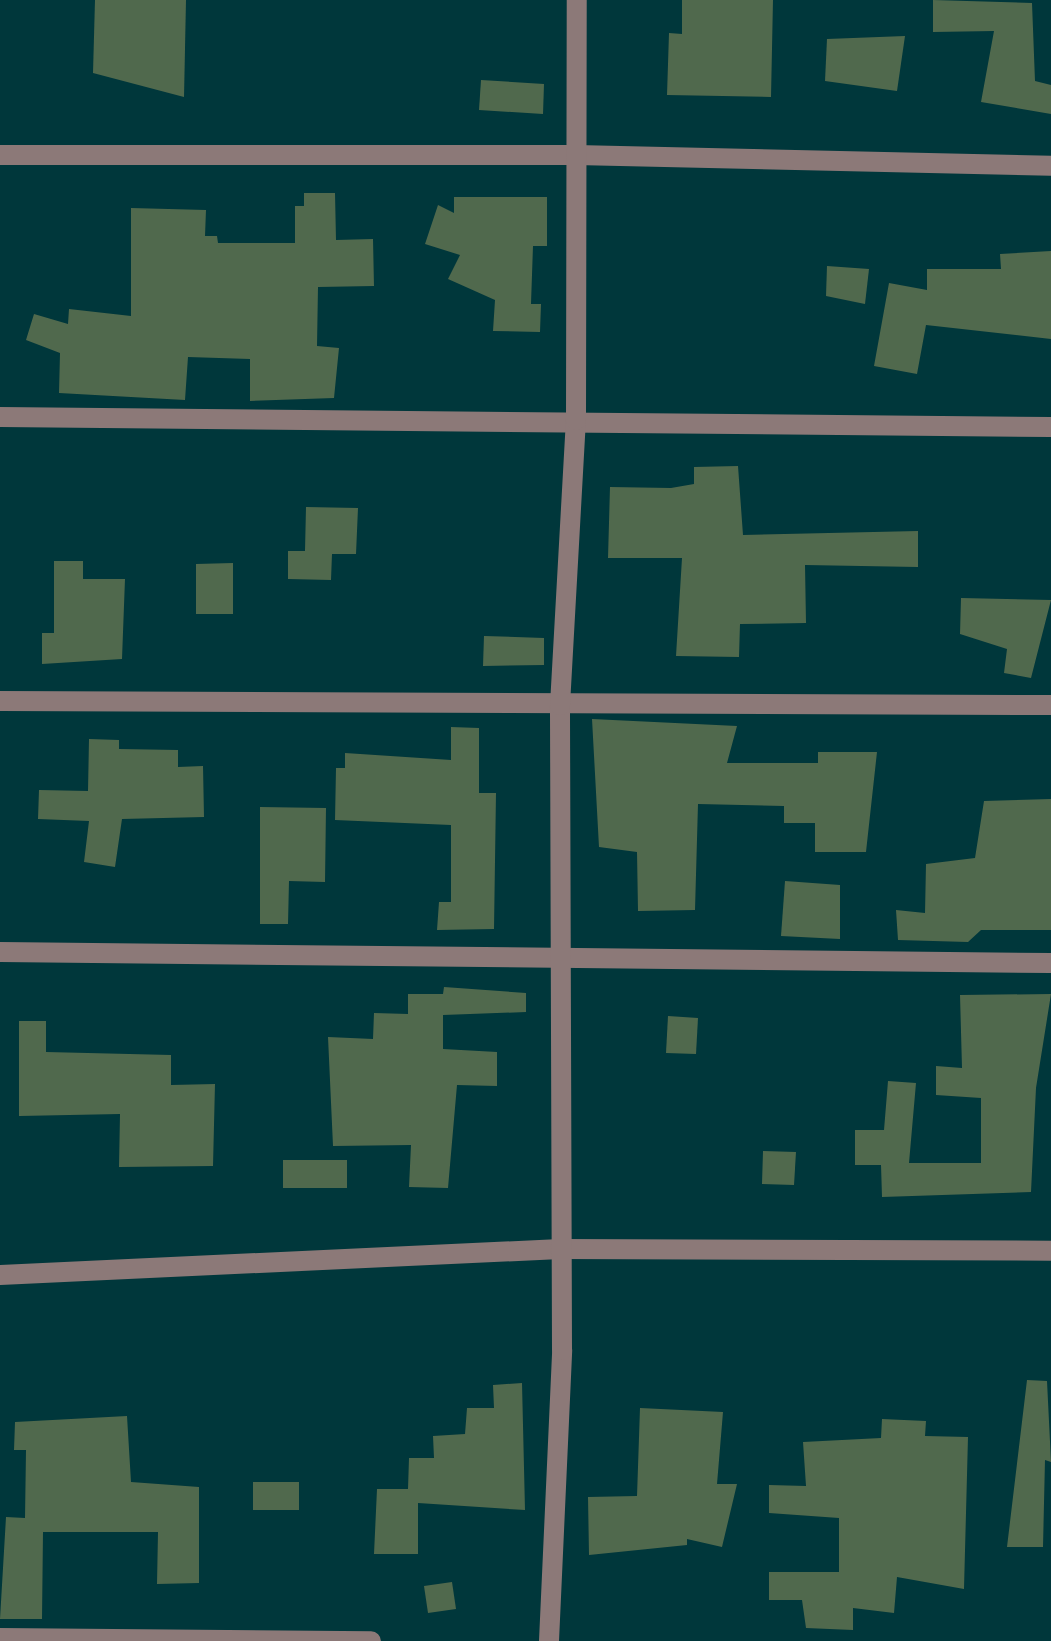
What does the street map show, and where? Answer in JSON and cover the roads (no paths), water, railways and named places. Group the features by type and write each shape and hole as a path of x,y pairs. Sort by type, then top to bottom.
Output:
{"street":[{"path":"549,1641 560,1249 564,953 560,705 576,420 577,0"},
{"path":"0,155 576,155 1051,166"},
{"path":"0,417 576,420 1051,427"},
{"path":"0,701 1051,705"},
{"path":"0,952 564,953 1051,963"},
{"path":"0,1275 560,1249 1051,1251"},
{"path":"0,1638 371,1641"}]}
